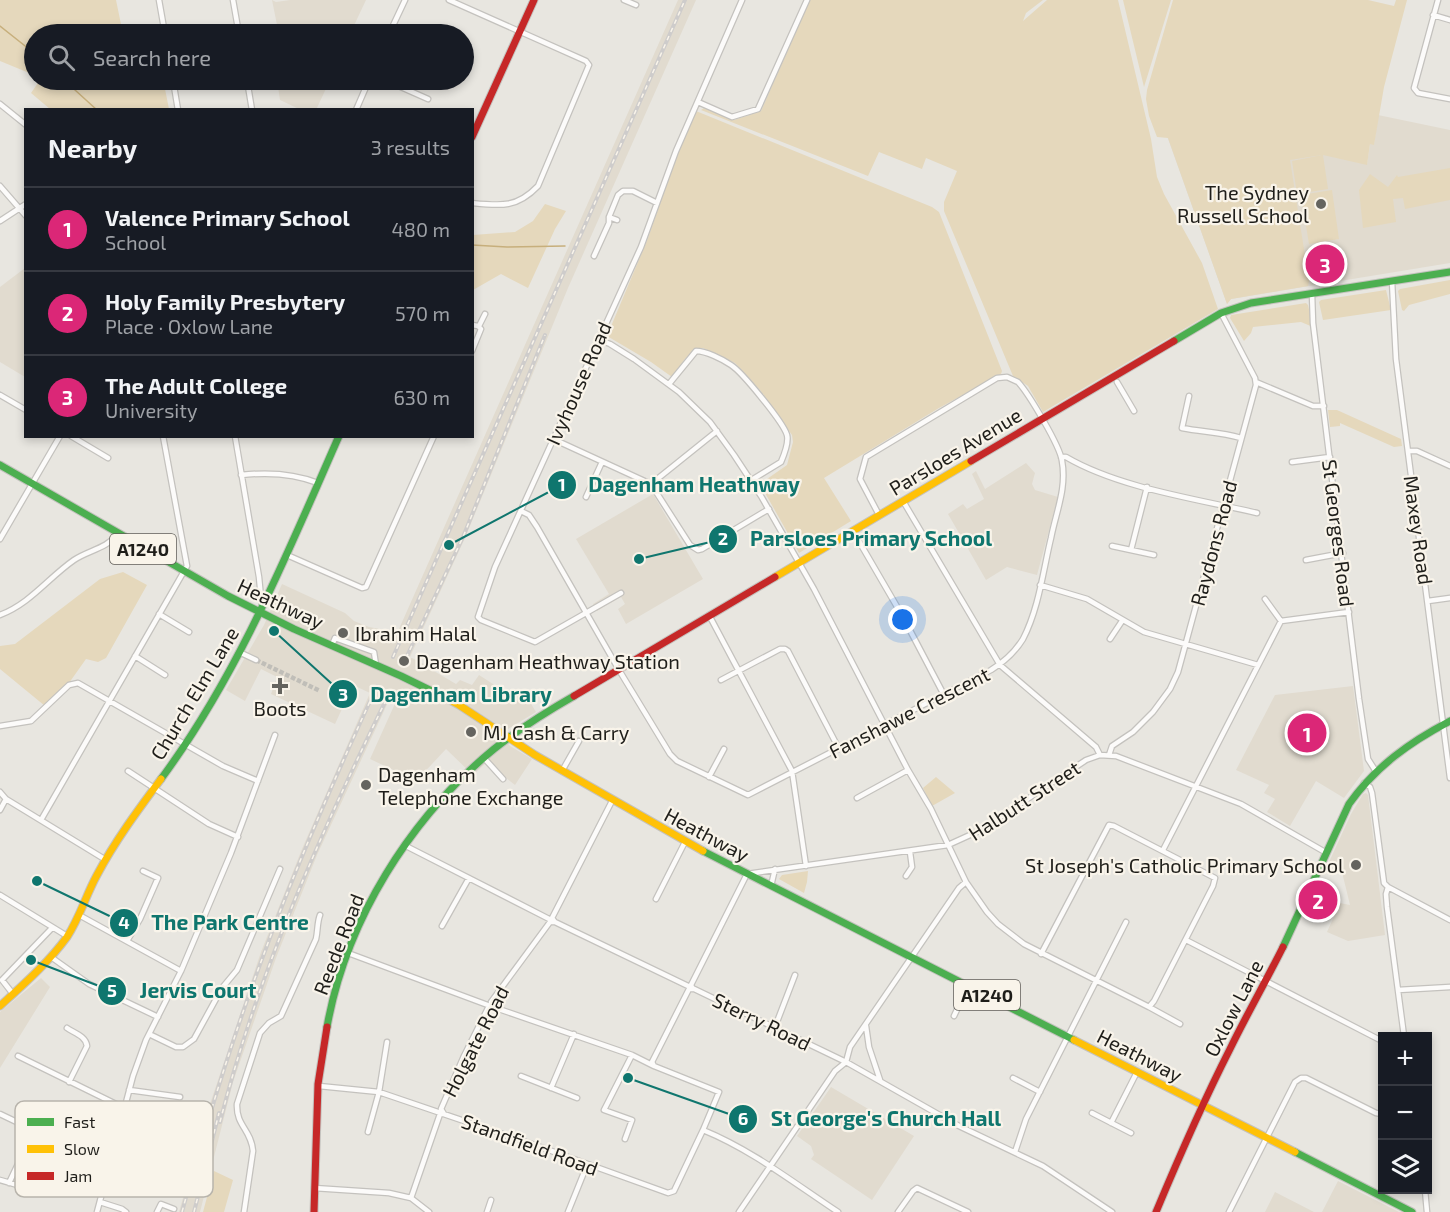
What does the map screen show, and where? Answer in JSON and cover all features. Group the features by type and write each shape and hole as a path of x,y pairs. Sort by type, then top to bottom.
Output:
{"street":[{"path":"159,0 163,24"},
{"path":"233,0 237,24"},
{"path":"394,24 405,0"},
{"path":"448,0 586,61 589,65 538,186 522,200 513,203 500,206 474,203"},
{"path":"474,133 534,0"},
{"path":"624,0 636,5"},
{"name":"Ivyhouse Road","path":"621,593 538,641 532,642 480,619 479,613 495,567 597,339 641,247 676,151 742,0"},
{"path":"698,102 732,117 758,109 807,0"},
{"path":"1438,0 1414,88 1418,93 1450,99"},
{"path":"1433,15 1450,20"},
{"path":"175,90 178,108"},
{"path":"249,90 252,108"},
{"path":"357,108 365,90"},
{"path":"408,90 428,99"},
{"path":"0,104 24,123"},
{"path":"0,186 24,213"},
{"path":"594,256 609,223 609,217 618,195 623,190 633,191 657,203"},
{"path":"0,222 24,205"},
{"path":"609,217 617,220"},
{"path":"599,245 607,248"},
{"name":"Parsloes Avenue","path":"508,738 537,718 1221,313 1245,305 1450,272"},
{"name":"Maxey Road","path":"1392,281 1396,359 1428,601 1447,723 1450,778"},
{"name":"St Georges Road","path":"1312,294 1313,323 1368,759 1375,770"},
{"path":"1221,313 1256,382 1313,406 1324,406"},
{"path":"474,347 485,314"},
{"path":"474,326 479,327"},
{"path":"597,339 610,344 669,384 692,404 717,431 769,509 814,589 908,770 919,786 966,882 998,924 1041,954 1149,1006 1180,1024"},
{"path":"669,384 696,351 701,351 730,364 761,398 786,432 787,442 781,462 750,481"},
{"name":"Fanshawe Crescent","path":"521,511 529,515 537,527 670,754 677,761 748,795 1000,665 1014,651 1027,630 1062,495 1061,457 1018,382 1007,377 997,378 866,457 860,479 879,515"},
{"path":"1117,382 1134,411"},
{"name":"Raydons Road","path":"1108,755 1112,746 1140,726 1165,697 1178,672 1256,382"},
{"path":"0,395 24,409"},
{"path":"1189,396 1182,428 1200,432 1207,430 1241,438"},
{"path":"651,484 717,431"},
{"path":"0,539 59,438"},
{"path":"74,438 108,458"},
{"path":"41,820 187,562 163,438"},
{"path":"235,438 256,557 262,599 261,613"},
{"name":"Church Elm Lane","path":"0,1006 32,979 67,936 106,860 153,789 187,744 261,613 338,438"},
{"path":"286,555 362,588 366,587 433,438"},
{"path":"553,439 651,484 690,545 698,550 769,509"},
{"path":"1408,451 1417,451 1450,466"},
{"path":"1061,457 1066,457 1090,471 1257,513"},
{"path":"1292,462 1330,457"},
{"path":"586,497 602,462"},
{"name":"Heathway","path":"0,465 183,572 261,613 459,705 562,771 686,842 1412,1212"},
{"path":"241,475 266,472 318,483"},
{"path":"1131,550 1147,487"},
{"path":"903,501 1000,665 1096,747 1100,755"},
{"path":"853,531 944,694"},
{"path":"0,615 27,601 68,565 108,545 118,534"},
{"path":"1112,546 1154,555"},
{"path":"1306,560 1343,554"},
{"path":"1040,585 1087,599 1144,632 1258,665"},
{"path":"1428,601 1450,598"},
{"path":"1265,599 1281,621"},
{"path":"1281,621 1349,612"},
{"path":"159,614 189,632"},
{"path":"710,615 792,774 806,866"},
{"path":"1110,639 1122,621"},
{"path":"1163,850 1281,621"},
{"path":"721,680 785,648 839,749"},
{"path":"239,652 256,660"},
{"path":"135,656 165,675"},
{"path":"0,726 31,721 72,683 81,684 242,775 258,781"},
{"name":"Oxlow Lane","path":"1156,1212 1203,1105 1266,982 1349,804 1375,770 1404,746 1447,723"},
{"path":"126,1101 149,1034 181,971 238,837 275,735"},
{"name":"Reede Road","path":"314,1212 319,1086 330,1011 348,953 379,885 404,845 444,796 508,738"},
{"path":"562,771 579,741"},
{"path":"709,777 724,749"},
{"name":"Halbutt Street","path":"747,874 948,845 981,830 1075,767 1100,755 1116,756 1241,804 1326,852"},
{"path":"484,758 503,779"},
{"path":"857,798 908,770"},
{"name":"Church Elm Lane","path":"128,771 153,789"},
{"path":"1364,783 1370,787 1372,793 1384,883 1450,920"},
{"path":"153,789 209,824 238,837"},
{"path":"0,792 6,799 106,860"},
{"path":"0,810 6,799"},
{"name":"Holgate Road","path":"411,1198 440,1114 444,1113 441,1109 464,1056 489,1008 493,1007 491,1002 550,922 555,922 552,918 612,801"},
{"path":"1041,954 1108,825 1114,826 1215,878 1186,940 1154,1001 1149,1006"},
{"path":"656,899 686,842"},
{"name":"Sterry Road","path":"404,845 555,922 846,1062 958,1126 1043,1166 1112,1212"},
{"path":"906,876 912,867 910,852"},
{"path":"149,1034 176,1047 183,1047 194,1039 222,988 237,970 280,869"},
{"path":"771,886 775,870"},
{"path":"127,941 140,919 158,878 143,871"},
{"path":"654,1066 652,1062 689,989 693,989 691,985 747,874"},
{"path":"442,926 469,878"},
{"path":"739,1212 835,1071 846,1062 850,1047 959,888 966,882"},
{"path":"1388,887 1387,906 1403,1032"},
{"path":"0,895 22,906 67,936"},
{"path":"79,915 181,971"},
{"path":"244,1212 253,1151 248,1132 240,1123 237,1104 260,1033 269,1023 281,1016 316,939 320,915"},
{"path":"1015,1152 1026,1119 1126,922"},
{"path":"13,994 1,979 52,928"},
{"path":"1186,940 1378,1038"},
{"path":"348,953 493,1007 632,1055 719,1092 703,1130 735,1144 838,1212"},
{"path":"51,957 79,978 158,1017"},
{"path":"775,1027 795,975"},
{"path":"954,1016 969,986"},
{"path":"1398,990 1450,987"},
{"path":"866,1026 869,1047 880,1080"},
{"path":"67,1028 83,1037 87,1042 69,1082"},
{"path":"551,1088 574,1034"},
{"path":"368,1132 379,1092 387,1042"},
{"path":"625,1139 632,1120 604,1110 632,1055"},
{"path":"18,1056 109,1101"},
{"path":"1111,1123 1137,1072"},
{"path":"521,1076 577,1098"},
{"path":"1013,1078 1040,1092"},
{"path":"1229,1212 1295,1082 1301,1078 1306,1078 1378,1113"},
{"name":"Standfield Road","path":"319,1086 379,1092 668,1193 674,1191 703,1130"},
{"path":"129,1090 180,1097"},
{"path":"1092,1113 1131,1133"},
{"path":"0,1114 15,1121"},
{"path":"568,1212 587,1165"},
{"path":"9,1183 15,1170"},
{"path":"0,1180 15,1184"},
{"path":"314,1188 389,1193 411,1198 429,1212"},
{"path":"898,1212 917,1188 968,1212"},
{"path":"1425,1194 1427,1212"},
{"path":"97,1212 101,1197"},
{"path":"487,1212 492,1200"},
{"path":"100,1202 126,1212"},
{"path":"157,1212 161,1204 174,1209"}],"shaded area":[{"path":"0,0 116,0 121,24 24,24 24,71 0,61"},
{"path":"272,0 276,2 366,0 355,24 277,24"},
{"path":"678,0 696,0 568,288 465,538 409,659 412,658 434,669 456,684 460,680 472,685 479,675 513,697 525,694 536,712 508,729 504,738 510,746 532,759 515,785 506,778 503,782 486,763 473,775 446,749 418,779 404,770 402,774 370,759 398,697 393,694 317,855 276,958 233,1082 213,1161 213,1101 211,1101 261,952 302,849 370,693 353,685 335,724 271,694 277,677 261,669 245,701 226,690 264,625 282,584 345,613 354,621 385,630 383,633 395,638"},
{"path":"810,0 1043,0 1026,13 1023,21 1047,0 1118,0 1151,139 1157,177 1202,263 1218,309 1043,412 1028,386 1013,376 944,211 944,202 957,171 926,158 922,169 879,152 868,176 701,110 704,108 734,120 761,111"},
{"path":"1123,0 1171,0 1144,87"},
{"path":"1173,0 1368,0 1394,6 1396,0 1407,0 1384,87 1374,145 1370,144 1367,165 1323,155 1328,189 1297,194 1292,161 1322,155 1290,160 1308,286 1231,299 1227,304 1168,138 1157,137 1149,116 1147,90"},
{"path":"33,90 165,90 169,108 49,108 31,93"},
{"path":"278,90 325,90 317,108 297,108 280,100"},
{"path":"696,111 932,207 939,212 1002,371 1001,374 939,408 824,478 851,521 799,553 760,484 787,465 793,442 792,435 760,390 735,363 703,348 690,354 672,377 607,336 648,238 678,152"},
{"name":"The Sydney Russell School","path":"1378,115 1450,130 1450,263 1231,299 1227,304 1161,119 1367,164 1370,144 1374,144"},
{"path":"1450,168 1450,200 1405,209 1403,198 1393,199 1396,222 1363,228 1359,190 1370,174 1388,187 1397,175 1398,177"},
{"path":"1332,190 1339,239 1309,244 1301,195"},
{"path":"545,204 566,211 555,229 528,288 501,274 474,289 474,235 515,232 533,221"},
{"path":"24,269 24,376 0,362 0,287"},
{"path":"1450,280 1450,294 1409,305 1404,311 1402,310 1398,291 1400,289"},
{"path":"1386,290 1391,310 1323,320 1319,302 1321,300"},
{"path":"1306,303 1313,327 1301,322 1253,327 1244,341 1230,318 1231,315"},
{"path":"1328,410 1337,410 1401,439 1402,446 1394,447 1340,423 1340,426 1330,427"},
{"path":"1026,463 1035,473 1032,484 1035,490 1058,497 1037,575 1007,567 986,580 948,514 963,504 967,509 984,499 972,474 976,471 985,489"},
{"path":"653,494 703,579 626,624 618,609 625,604 621,597 597,611 593,604 609,594 576,539"},
{"path":"123,572 147,585 106,658 98,662 86,659 69,683 45,706 0,669 0,646 15,644 100,579"},
{"path":"1353,686 1364,771 1344,798 1316,781 1290,826 1267,812 1275,799 1264,793 1269,785 1236,770 1275,695"},
{"path":"936,777 955,793 932,806 923,788"},
{"name":"St Joseph's Catholic Primary School","path":"1366,793 1385,935 1348,941 1327,932 1340,903 1350,905 1341,868 1329,862 1351,814 1363,794"},
{"path":"808,871 804,893 779,879 782,875"},
{"path":"41,978 50,987 0,1068 0,1012"},
{"path":"831,1087 914,1136 872,1200 811,1159 814,1155 811,1146 797,1136"},
{"path":"214,1171 233,1180 224,1212 203,1212 207,1197 213,1197"},
{"path":"1338,1181 1399,1212 1322,1212"},
{"path":"1275,1192 1314,1212 1265,1212"},
{"path":"183,1197 204,1197 200,1212 179,1212"}],"waterway":[{"path":"0,26 24,45"},
{"path":"75,90 95,108"},
{"path":"474,245 565,246"}],"tunnel":[{"path":"256,660 320,691"}],"railway":[{"path":"393,657 685,0"},
{"path":"406,658 463,537 545,335"},
{"path":"213,1104 242,1015 291,884 318,817 377,686"},
{"path":"220,1122 253,1011 294,902 340,796 390,692"},
{"path":"213,1137 219,1113"},
{"path":"182,1212 186,1197"},
{"path":"194,1212 198,1197"}],"traffic: fast":[{"path":"1174,341 1221,313 1251,303 1450,272"},
{"path":"161,779 189,739 237,656 280,569 338,438"},
{"path":"0,465 228,596 294,629 442,696"},
{"path":"327,1027 336,987 349,948 366,910 409,839 463,776 494,749 533,721 574,696"},
{"path":"1283,947 1349,804 1359,790 1395,756 1421,737 1450,721"},
{"path":"703,851 1074,1040"},
{"path":"1295,1152 1412,1212"}],"traffic: slow":[{"path":"775,577 971,461"},
{"path":"442,696 535,755 703,851"},
{"path":"0,1006 60,947 76,922 104,862 161,779"},
{"path":"1074,1040 1295,1152"}],"traffic: jam":[{"path":"474,133 534,0"},
{"path":"971,461 1174,341"},
{"path":"574,696 775,577"},
{"path":"1156,1212 1210,1089 1283,947"},
{"path":"314,1212 318,1084 327,1027"}],"place":[{"name":"The Sydney Russell School","path":"1321,204"},
{"name":"The Adult College","path":"1325,264"},
{"name":"Dagenham Heathway","path":"449,545"},
{"name":"Parsloes Primary School","path":"639,559"},
{"name":"Dagenham Library","path":"274,631"},
{"name":"Ibrahim Halal","path":"343,633"},
{"name":"Dagenham Heathway Station","path":"404,661"},
{"name":"Boots","path":"280,686"},
{"name":"MJ Cash & Carry","path":"471,732"},
{"name":"Valence Primary School","path":"1307,733"},
{"name":"Dagenham Telephone Exchange","path":"366,785"},
{"name":"St Joseph's Catholic Primary School","path":"1356,865"},
{"name":"The Park Centre","path":"37,881"},
{"name":"Holy Family Presbytery","path":"1318,900"},
{"name":"Jervis Court","path":"31,960"},
{"name":"St George's Church Hall","path":"628,1078"}]}
